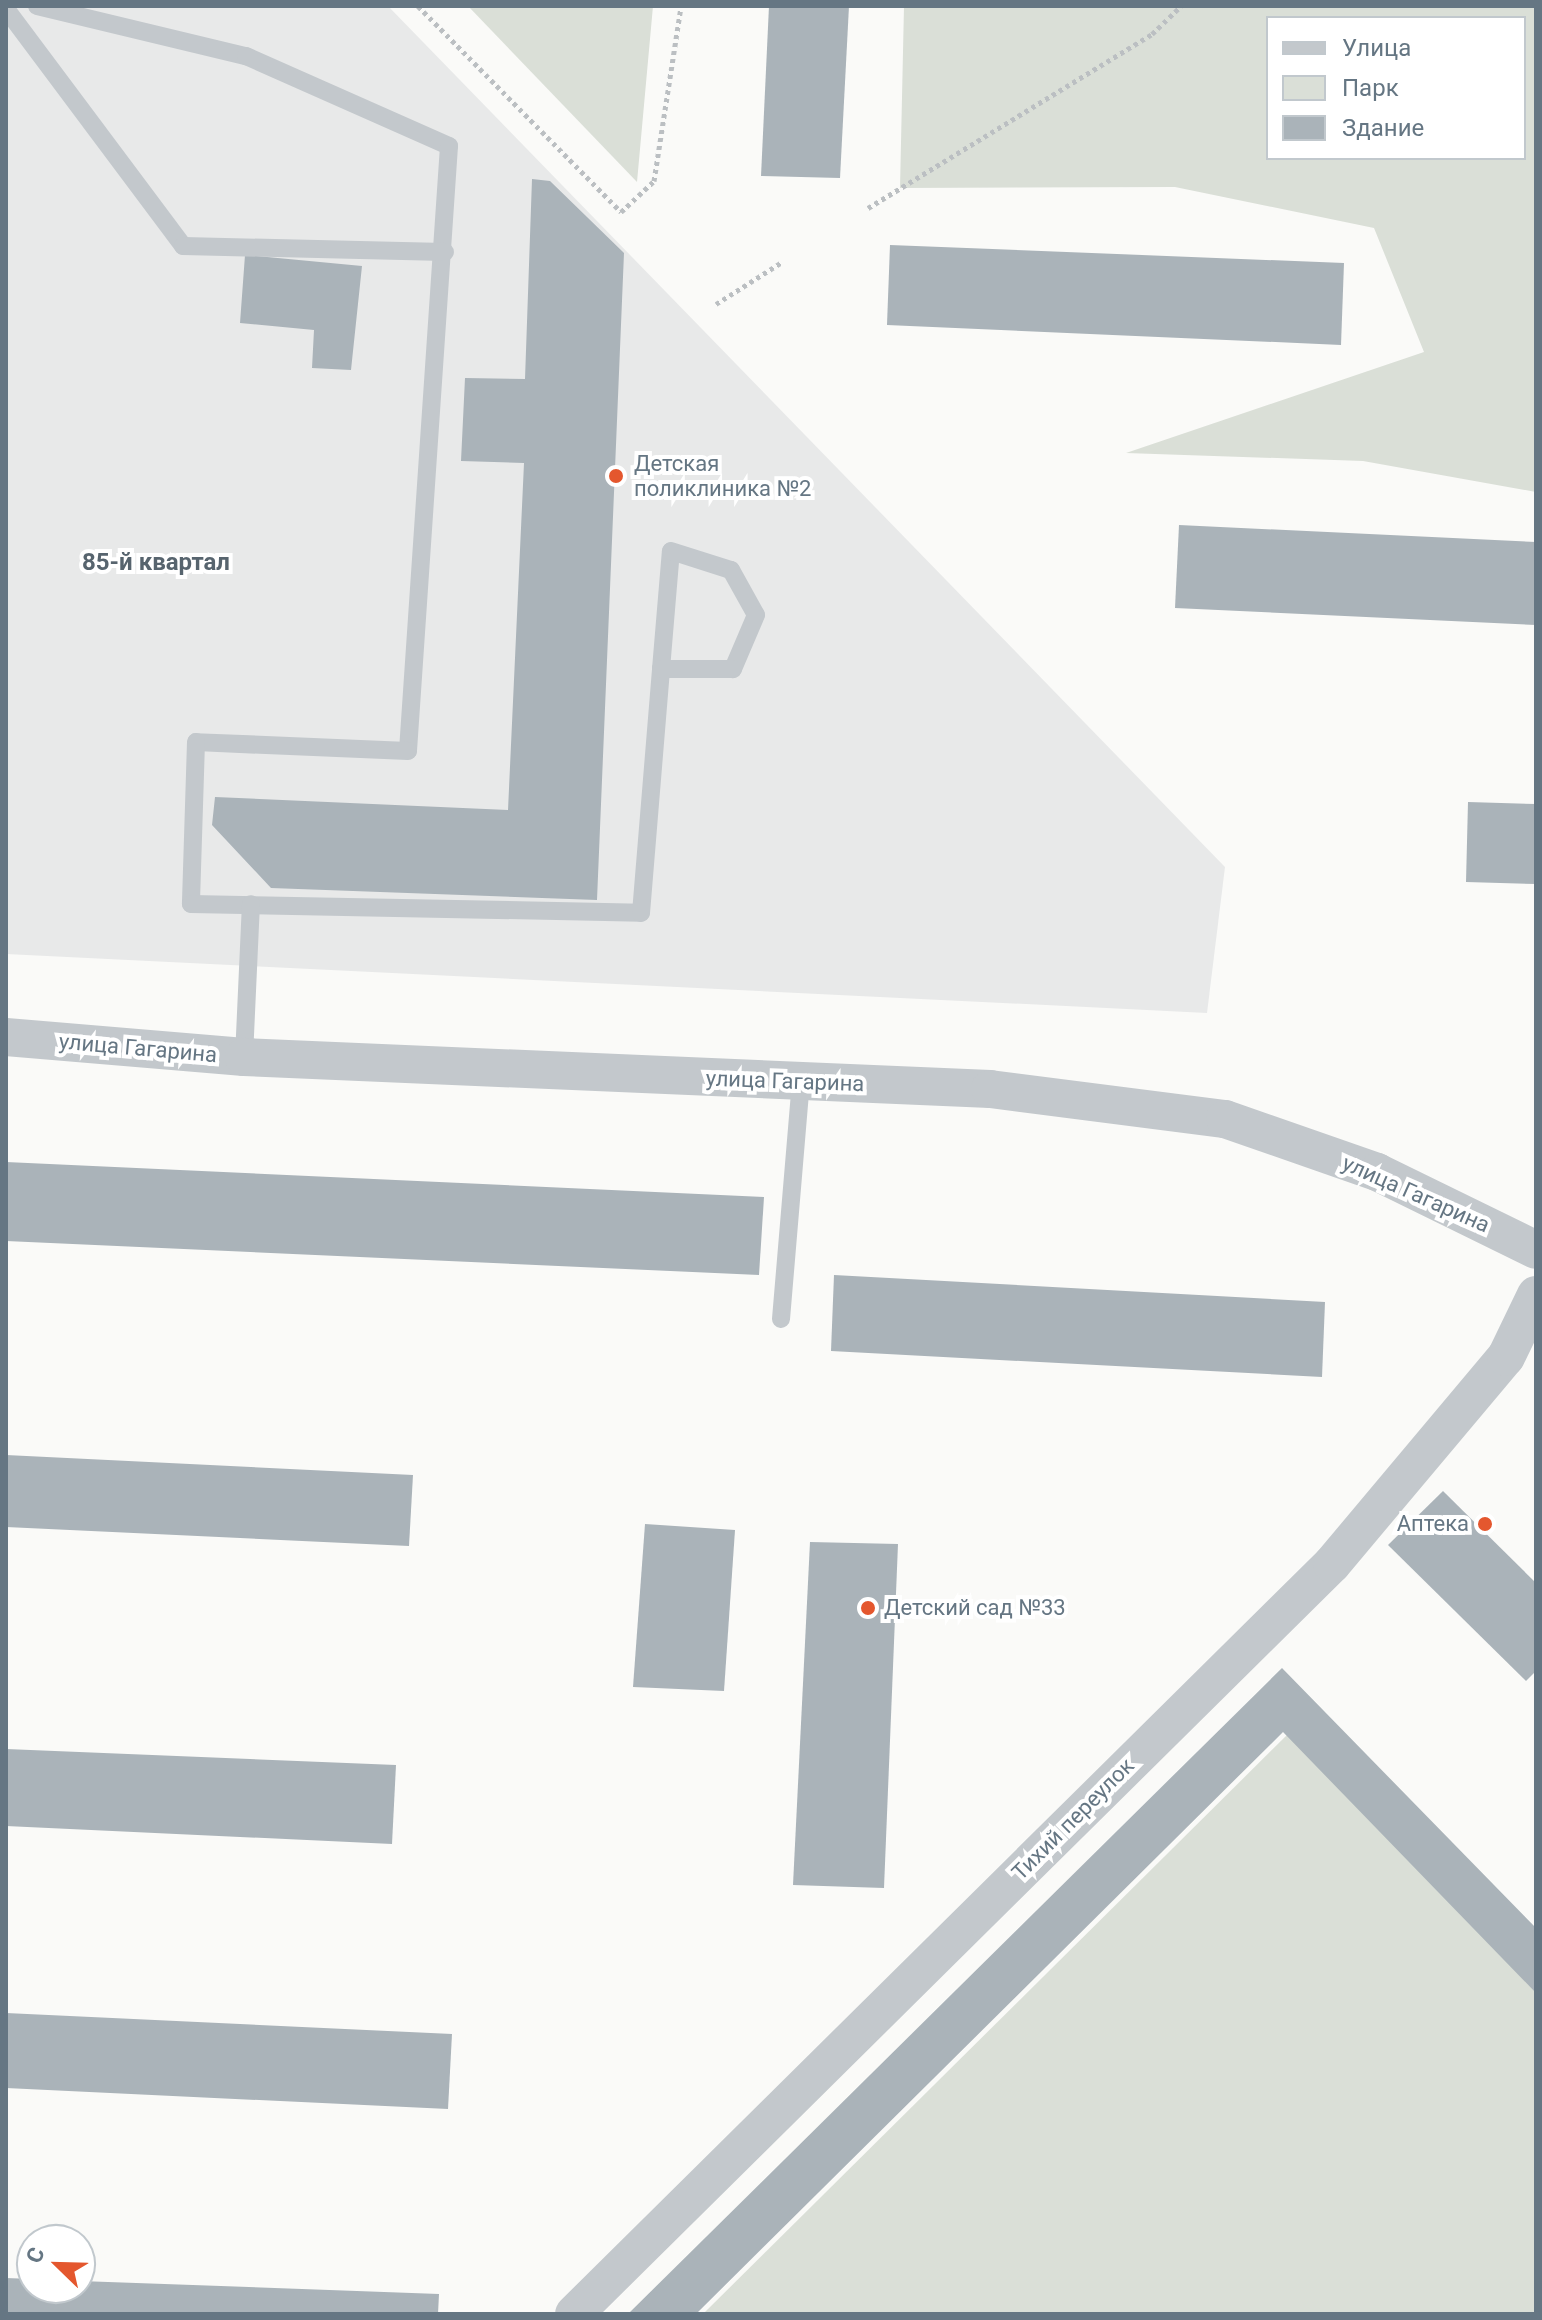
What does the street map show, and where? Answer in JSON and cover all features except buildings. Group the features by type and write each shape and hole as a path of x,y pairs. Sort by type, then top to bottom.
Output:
{"street":[{"name":"улица Гагарина","path":"6,1037 244,1057 990,1089 1225,1119 1377,1172 1536,1250"},
{"name":"Тихий переулок","path":"574,2314 1332,1564 1506,1357 1536,1295"}],"lane":[{"path":"37,6 246,56 449,146 445,252 408,751 196,742 191,904 641,913 661,669 671,551 731,570 756,615 733,669 661,669"},
{"path":"6,9 183,246 445,252"},
{"path":"244,1057 251,904"},
{"path":"781,1319 801,1082"}],"path":[{"path":"418,6 621,212 654,181 681,6"},
{"path":"868,208 1152,34 1181,6"},
{"path":"716,304 782,262"}],"shaded area":[{"path":"6,6 388,6 1225,867 1207,1013 6,954"}],"green space":[{"path":"468,6 653,6 637,182"},
{"path":"904,6 1536,6 1536,492 1363,461 1126,453 1424,352 1374,228 1175,187 900,188"},
{"path":"1288,1734 1536,1990 1536,2314 703,2314"}],"place":[{"name":"Детская поликлиника №2","path":"616,476"},
{"name":"Аптека","path":"1485,1524"},
{"name":"Детский сад №33","path":"868,1608"}],"district":[{"name":"85-й квартал","path":"156,563"}]}
